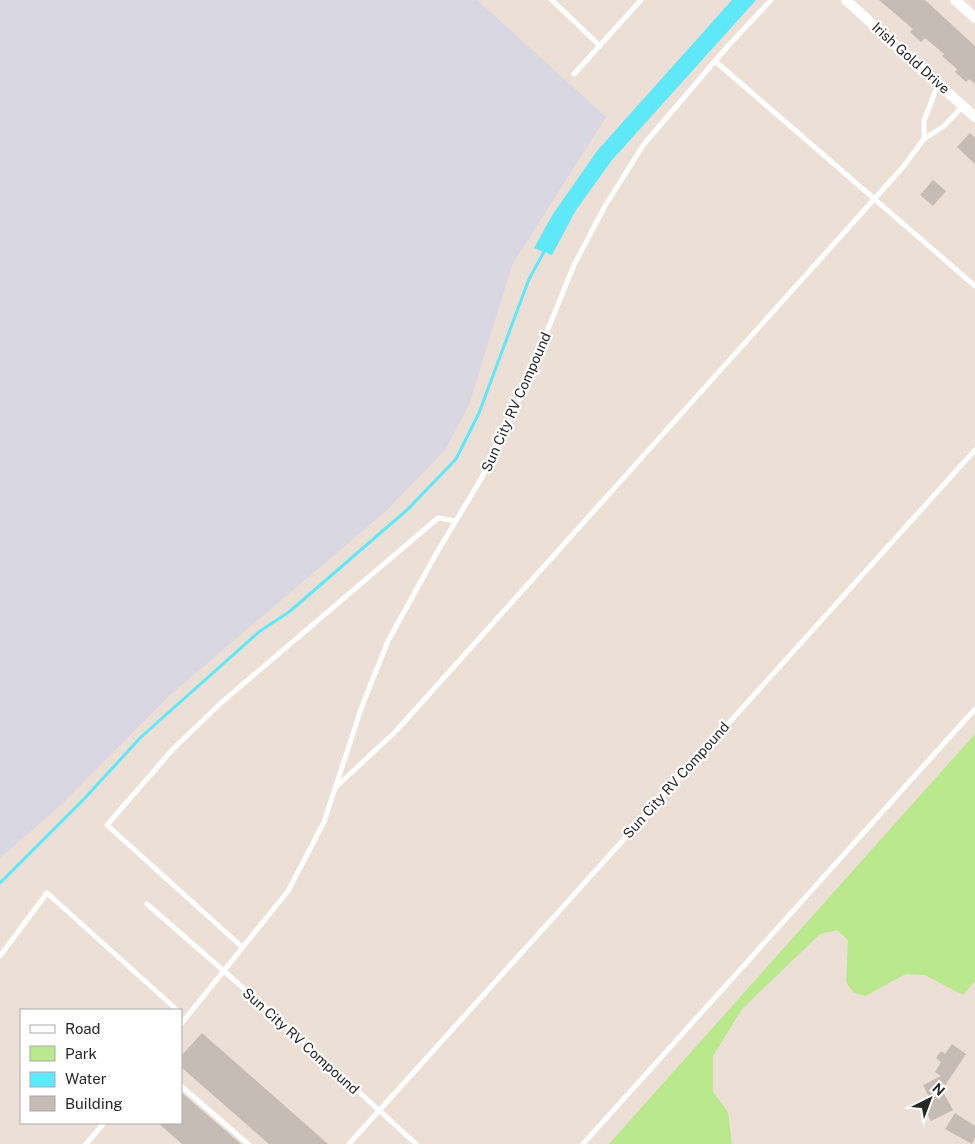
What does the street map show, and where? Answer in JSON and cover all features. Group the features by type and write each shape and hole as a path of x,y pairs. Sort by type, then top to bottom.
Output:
{"street":[{"name":"Irish Gold Drive","path":"846,0 975,117"},
{"path":"955,0 975,18"}],"lane":[{"path":"552,0 600,46"},
{"path":"574,74 641,0"},
{"name":"Sun City RV Compound","path":"184,1016 288,891 324,822 362,706 388,642 481,479 522,393 574,265 604,206 644,144 715,61 771,0"},
{"path":"715,61 975,286"},
{"path":"924,139 924,121 938,83"},
{"name":"Sun City RV Compound","path":"335,788 396,732 875,199 924,139 944,126 963,106"},
{"name":"Sun City RV Compound","path":"349,1144 788,654 975,450"},
{"path":"242,947 107,825 173,749 222,702 438,518 456,520"},
{"path":"583,1144 975,710"},
{"path":"0,956 47,893 177,1009"},
{"name":"Sun City RV Compound","path":"147,904 416,1144"},
{"path":"182,1087 248,1144"},
{"path":"86,1144 103,1124"}],"shaded area":[{"path":"0,0 477,0 606,117 512,265 469,405 445,450 387,510 169,696 62,804 0,858"}],"green space":[{"path":"975,734 975,981 963,995 925,975 906,974 865,996 853,992 846,982 848,940 837,930 820,934 742,1009 713,1056 713,1092 728,1112 732,1144 609,1144"}],"water":[{"path":"732,0 756,0 612,160 576,210 552,255 534,248 553,214 597,151"}],"building":[{"path":"879,0 925,0 975,46 975,84 969,79 966,82 955,72 957,69 942,56 944,54 925,38 921,42 910,32 913,29"},
{"path":"970,133 975,138 975,164 957,147"},
{"path":"933,180 946,191 933,206 920,195"},
{"path":"202,1033 328,1144 269,1144 182,1068 182,1055"},
{"path":"952,1044 966,1054 942,1090 953,1110 931,1121 921,1102 929,1097 923,1085 941,1076 935,1072 941,1062 936,1058 941,1051 945,1054"},
{"path":"182,1093 241,1144 182,1144 159,1124 182,1124"},
{"path":"955,1113 975,1126 975,1138 972,1144 945,1129"}],"waterway":[{"path":"0,883 84,799 141,737 260,631 289,612 408,509 456,459 479,413 529,279 545,250"}]}
